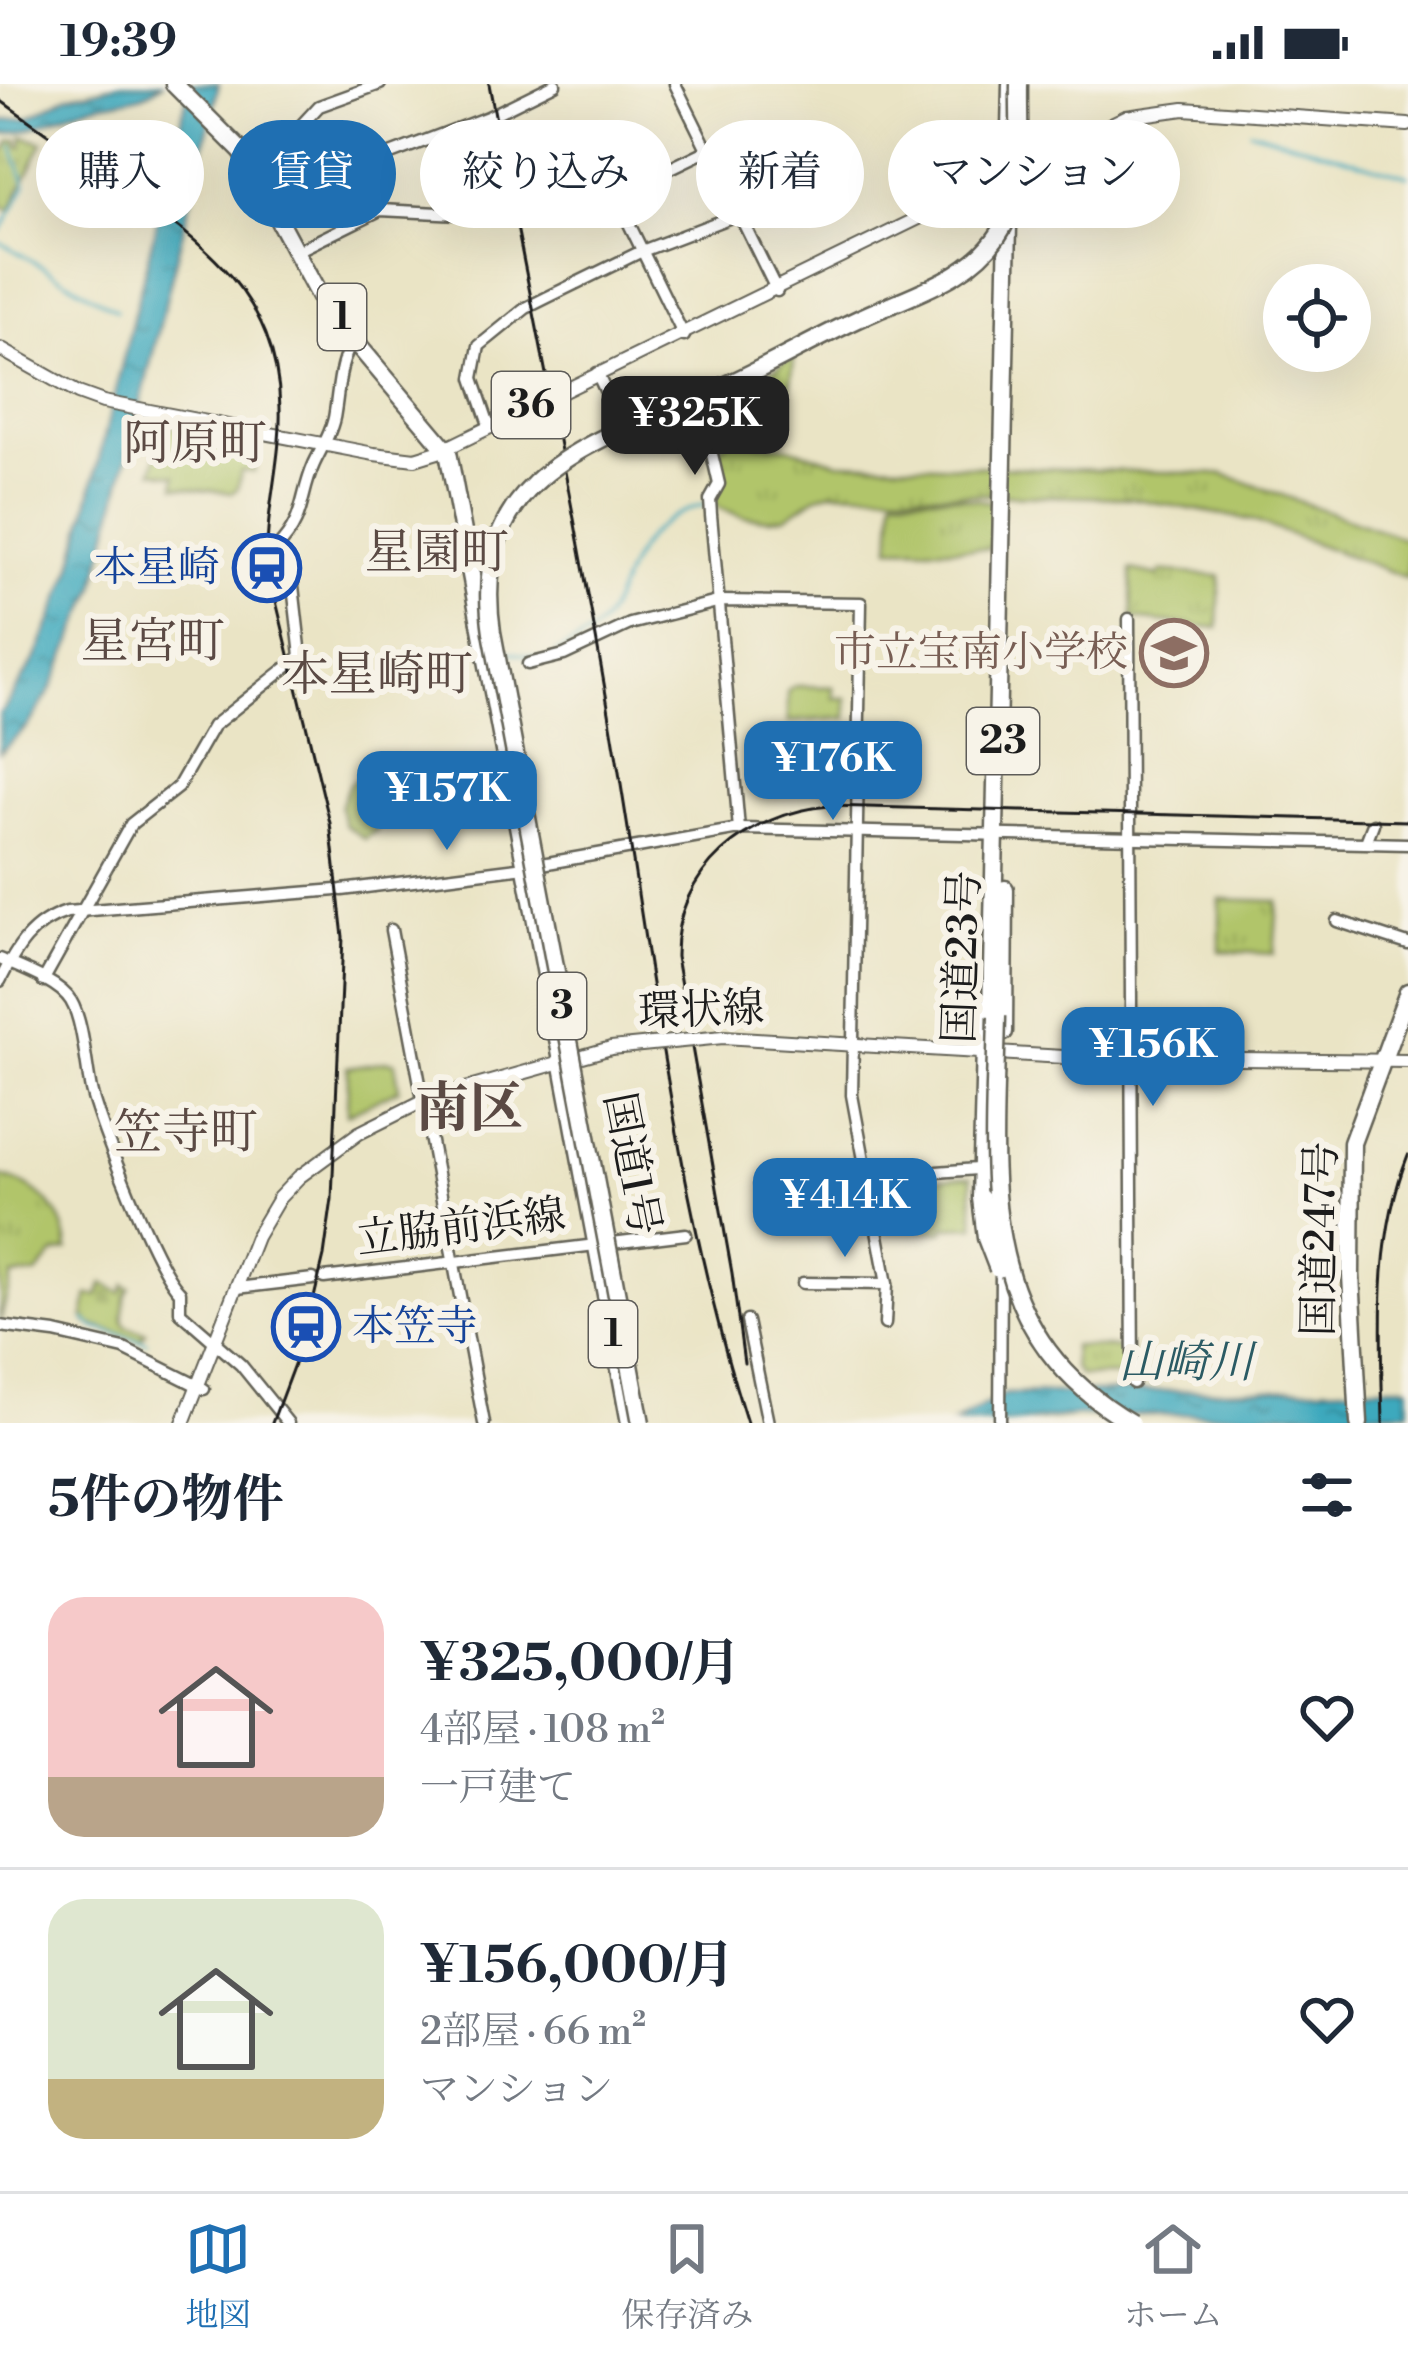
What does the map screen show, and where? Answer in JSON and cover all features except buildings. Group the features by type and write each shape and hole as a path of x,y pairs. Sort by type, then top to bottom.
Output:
{"highway":[{"name":"国道23号","path":"1015,120 1016,84"},
{"name":"3","path":"637,1423 490,620 490,575 498,542 518,500 557,461 942,282 985,252 1003,227 1014,198 1016,84"},
{"name":"3","path":"637,1423 484,619 488,558 506,512 532,476 568,448 938,276 969,257 996,228 1008,198 1016,84"},
{"name":"国道1号","path":"179,89 228,132"},
{"name":"国道1号","path":"286,228 323,304 450,448 496,724 531,866"},
{"name":"国道1号","path":"287,228 336,312 450,448 464,478 531,866 637,1423"},
{"name":"国道23号","path":"1012,228 989,1200 1008,1287 1026,1325 1056,1368 1121,1423"},
{"path":"644,417 886,299"},
{"path":"496,724 506,730 541,926"},
{"path":"997,876 1005,923 981,1198 989,1249 1008,1287 1075,1381"},
{"name":"国道23号","path":"996,920 994,1186 1006,1268 1028,1318 1075,1381 1131,1423"},
{"name":"国道247号","path":"1395,1063 1408,992"},
{"name":"国道247号","path":"1363,1419 1357,1173 1361,1138 1395,1063 1408,1008"},
{"path":"1004,1232 1008,1287"},
{"name":"国道1号","path":"603,1244 632,1365 637,1423"}],"main road":[{"name":"36","path":"1121,120 1160,110 1408,127"},
{"name":"36","path":"0,351 106,405 323,447 415,459 450,448 899,228"},
{"name":"36","path":"450,448 489,425 598,376"},
{"name":"環状線","path":"186,1423 264,1220 299,1177 359,1133 424,1103 611,1051 686,1046 806,1045 1131,1060 1395,1063"}],"street":[{"path":"306,120 319,106 380,84"},
{"path":"396,152 488,117 555,84"},
{"path":"675,84 696,126"},
{"path":"297,251 380,210 420,212"},
{"path":"631,228 683,334"},
{"path":"489,425 473,378 479,346 526,308 642,251 702,228"},
{"path":"746,228 776,288"},
{"path":"43,981 131,824 178,787 205,736 302,656 290,568 277,548 298,523 335,417 340,374 354,340"},
{"path":"598,376 613,407 685,442 708,447 714,454 719,484 710,500 711,515 740,829"},
{"path":"527,664 554,658 630,624 721,601 861,603 852,1095 887,1284 885,1324"},
{"path":"1129,620 1133,1383"},
{"path":"1366,842 1373,824"},
{"path":"0,981 4,961 37,926 53,916 86,908 340,890 531,866 740,829 1408,844"},
{"path":"1337,921 1408,944"},
{"path":"391,930 484,1423"},
{"path":"4,961 72,1002 100,1122 171,1284 180,1292 180,1312 218,1343 288,1423"},
{"path":"993,1055 1004,1232"},
{"path":"760,1185 977,1168"},
{"name":"立脇前浜線","path":"240,1288 682,1235"},
{"path":"803,1283 887,1284"},
{"path":"1000,1423 1008,1287"},
{"path":"747,1321 767,1423"},
{"path":"0,1327 55,1333 124,1349 201,1388"}],"green space":[{"path":"23,136 36,140 36,157 10,211 0,205 0,159 10,141 18,140 17,146 22,147"},
{"path":"795,353 783,440 726,436 713,448 700,443 701,428 668,431 653,424 659,415 747,386"},
{"path":"163,426 258,444 254,472 241,471 238,488 232,493 175,486 176,475 153,471"},
{"path":"730,440 788,447 838,462 1223,474 1408,540 1408,578 1251,520 1130,498 832,491 786,517 743,517 715,506 716,452"},
{"path":"894,496 993,502 994,549 891,547"},
{"path":"1131,570 1159,576 1161,571 1220,576 1218,628 1133,619"},
{"path":"797,686 834,687 834,698 847,698 847,718 788,722 788,691"},
{"path":"356,780 379,789 378,829 365,839 345,825 340,807 349,784"},
{"path":"1220,899 1278,901 1274,954 1220,951"},
{"path":"395,1062 399,1089 347,1114 348,1067"},
{"path":"0,1176 47,1201 61,1223 68,1250 54,1254 37,1274 12,1276 0,1322"},
{"path":"971,1176 975,1226 945,1227 944,1232 885,1232 878,1190 883,1182"},
{"path":"103,1283 121,1293 125,1285 130,1288 124,1322 146,1333 140,1340 88,1324 84,1318 88,1295 98,1296"},
{"path":"1073,1346 1130,1348 1130,1376 1080,1376 1074,1368"}],"water":[{"path":"122,84 162,84 137,97 36,120 36,126 24,131 0,134 0,121 27,118 67,96"},
{"path":"190,84 219,84 204,145 204,120 181,120"},
{"path":"155,228 184,228 95,589 51,690 28,726 0,752 0,714 36,658 73,566"},
{"name":"山崎川","path":"1408,1386 1408,1411 1076,1416 954,1423 1005,1394"}],"waterway":[{"path":"1250,130 1408,176"},
{"path":"0,232 26,186 12,146"},
{"path":"0,242 117,310"},
{"path":"556,652 605,619 634,558 653,532 706,504"},
{"path":"504,651 535,657"},
{"path":"262,694 297,668"},
{"path":"85,1320 93,1327 147,1343"}],"railway":[{"path":"489,84 602,670 685,1175 747,1423"},
{"path":"0,100 152,207 207,252 250,303 266,333 276,368 280,427 267,564 330,823 343,937 332,1199 324,1256 305,1335 272,1423"},
{"path":"744,1363 676,957 688,898 722,852 771,820 829,806 1408,821"},
{"path":"1383,1423 1385,1254 1389,1220 1408,1155"}],"place":[{"name":"本星崎","path":"267,568"},
{"name":"市立宝南小学校","path":"1174,653"},
{"name":"本笠寺","path":"306,1327"}],"district":[{"name":"阿原町","path":"195,445"},
{"name":"星園町","path":"437,554"},
{"name":"星宮町","path":"153,643"},
{"name":"本星崎町","path":"377,676"},
{"name":"南区","path":"469,1110"},
{"name":"笠寺町","path":"186,1134"}]}
